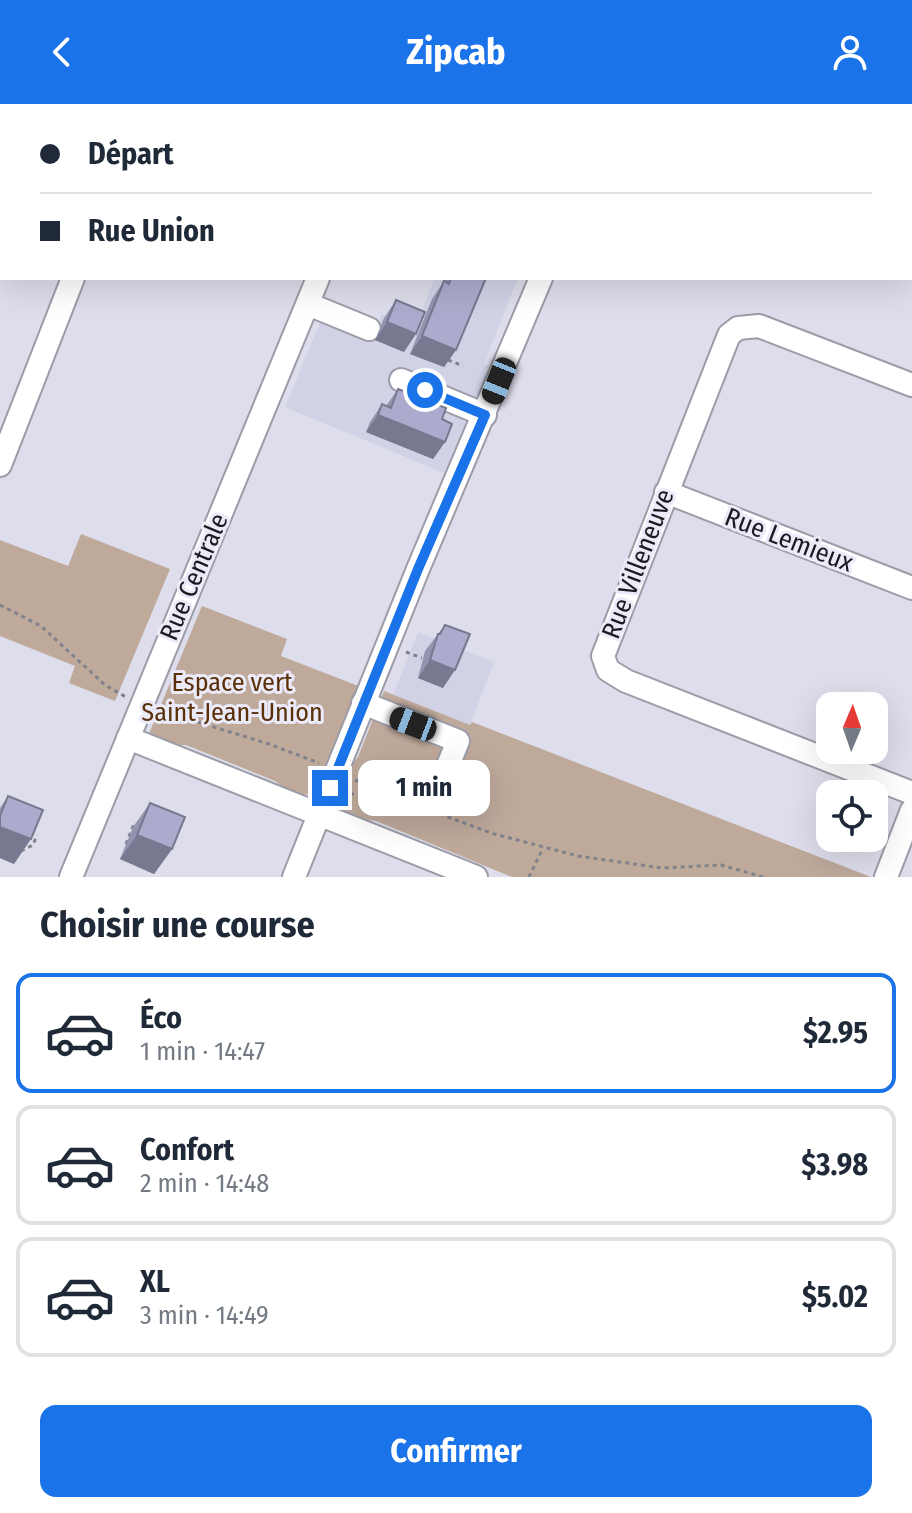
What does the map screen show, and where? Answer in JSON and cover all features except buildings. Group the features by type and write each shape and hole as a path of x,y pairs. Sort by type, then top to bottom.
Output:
{"street":[{"path":"0,465 5,440 72,280"},
{"name":"Rue Centrale","path":"71,877 317,280"},
{"path":"294,877 363,703 540,280"},
{"path":"308,304 369,329"},
{"name":"Rue Villeneuve","path":"912,385 759,326 738,328 724,342 603,656 608,670 626,681 912,793"},
{"path":"401,380 485,415"},
{"name":"Rue Lemieux","path":"666,492 912,588"},
{"path":"363,703 458,741 433,806"},
{"path":"128,738 476,877"},
{"path":"886,877 912,810"}],"path":[{"path":"444,367 448,358 463,366"},
{"path":"0,605 41,626 120,695"},
{"path":"406,652 422,658"},
{"path":"156,709 284,748 328,767"},
{"path":"344,775 543,848 598,860 662,868 721,865 763,877"},
{"path":"350,794 360,794 368,785"},
{"path":"126,844 134,824"},
{"path":"19,851 33,845 37,835"},
{"path":"529,877 543,848"}],"shaded area":[{"path":"434,280 517,280 484,364 495,370 449,475 285,407 321,320 372,340 382,314 415,327"},
{"path":"418,632 494,662 470,725 393,695"}],"green space":[{"name":"Espace vert Saint-Jean-Union","path":"81,534 170,569 115,701 69,683 75,666 0,636 0,540 68,566"},
{"name":"Espace vert Saint-Jean-Union","path":"202,606 287,639 281,656 361,687 321,785 309,794 296,796 275,781 186,745 169,746 148,736"},
{"name":"Espace vert Saint-Jean-Union","path":"384,691 470,725 472,722 871,877 512,877 376,821 354,819 340,804 340,787 347,770 358,757"}],"route":[{"path":"330,788 418,569 485,415 425,390"}]}
